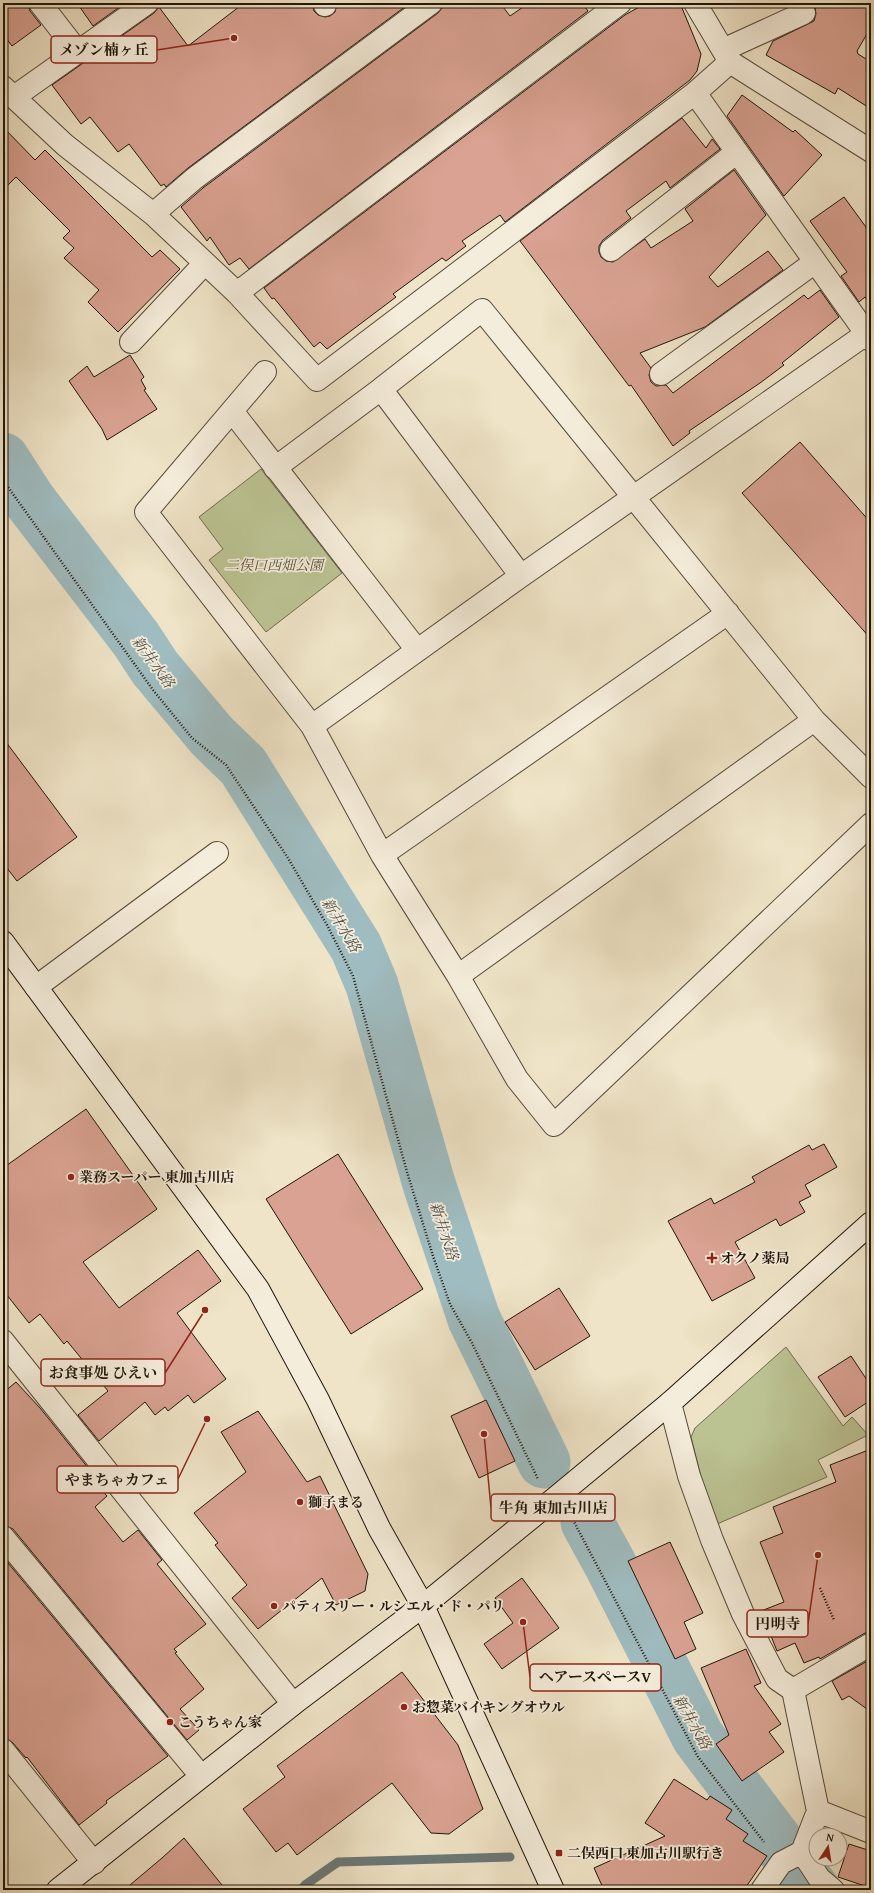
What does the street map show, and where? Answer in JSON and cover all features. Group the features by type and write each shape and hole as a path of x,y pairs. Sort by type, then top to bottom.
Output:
{"street":[{"path":"40,3 78,52"},
{"path":"147,3 78,52 9,92 65,145 153,214 237,293 317,380 695,93 726,56 804,14"},
{"path":"153,214 195,178 343,70 431,3"},
{"path":"237,293 620,3"},
{"path":"695,3 726,56 871,151"},
{"path":"312,726 633,496 869,337 695,93"},
{"path":"611,250 737,152"},
{"path":"661,374 815,262"},
{"path":"131,342 205,263"},
{"path":"275,468 381,389 482,310 814,720 871,777"},
{"path":"265,372 146,512 312,726 382,855 458,976 517,1079 554,1126 871,824"},
{"path":"381,389 521,576"},
{"path":"232,411 417,650"},
{"path":"382,855 728,613"},
{"path":"458,976 814,720"},
{"path":"36,986 216,853"},
{"path":"3,942 258,1289 318,1400 379,1528 423,1606 553,1890"},
{"path":"58,1890 293,1704 423,1606 559,1495 670,1403 871,1223"},
{"path":"7,1355 293,1704"},
{"path":"670,1403 689,1476 712,1540 740,1607 777,1679 793,1690 818,1811 802,1852 781,1863 762,1890"},
{"path":"3,1537 201,1776"},
{"path":"793,1690 871,1644"},
{"path":"3,1750 94,1863"},
{"path":"818,1811 871,1832"},
{"path":"802,1852 819,1878 833,1890"}],"path":[{"path":"3,480 153,690 192,738 226,765 288,858 327,925 353,976 406,1172 432,1256 450,1304 472,1344 538,1480"},
{"path":"573,1520 698,1757 781,1863"},
{"path":"820,1588 834,1620"}],"green space":[{"name":"二俣口西畑公園","path":"261,469 342,573 266,632 209,560 223,549 199,517"},
{"path":"786,1347 843,1426 852,1417 868,1435 818,1460 827,1477 717,1524 704,1489 691,1437 695,1428"}],"building":[{"path":"3,3 28,3 30,11 41,25 12,46 3,34"},
{"path":"77,3 125,3 93,26"},
{"path":"244,3 312,3 314,11 318,15 325,17 330,16 335,12 337,3 410,3 188,168 166,187 164,184 161,186 129,144 118,152 90,117 81,124 52,85 154,13 159,7 188,46"},
{"path":"443,3 500,3 510,16 529,3 582,3 588,11 249,269 240,258 229,265 210,237 207,241 181,207 203,188 438,13 442,8"},
{"path":"646,3 680,3 701,54 697,71 690,80 505,222 500,215 462,241 466,246 446,261 442,258 393,294 396,297 327,349 320,342 314,347 264,288 625,15"},
{"path":"811,3 871,3 871,27 857,51 858,54 871,62 871,109 838,88 835,94 766,55 773,41 814,21 816,14 815,7"},
{"path":"742,95 793,132 795,130 822,155 784,196 727,116"},
{"path":"682,118 706,148 712,139 720,149 670,188 666,181 626,211 631,218 603,240 599,246 601,257 606,261 613,262 645,239 651,248 693,221 685,209 734,170 766,215 709,277 718,287 768,251 783,270 705,327 640,353 651,368 649,375 651,382 656,386 666,385 673,393 804,295 808,299 820,290 839,317 782,363 784,365 689,431 690,433 673,446 631,385 629,386 520,241"},
{"path":"3,127 35,160 45,150 152,257 160,250 180,269 118,332 88,302 99,290 64,258 74,248 63,238 70,231 16,177 3,190"},
{"path":"844,197 871,234 871,306 865,297 859,302 841,276 847,272 810,221"},
{"path":"130,355 144,377 141,380 146,389 144,390 157,409 107,440 102,429 69,381 87,366 94,377"},
{"path":"800,442 871,523 871,639 742,493"},
{"path":"3,738 77,837 17,881 3,863"},
{"path":"86,1109 157,1209 83,1262 119,1308 198,1250 221,1281 177,1313 226,1379 194,1403 188,1395 168,1411 165,1407 155,1415 145,1402 99,1441 78,1415 108,1391 67,1341 64,1344 40,1314 29,1323 3,1290 3,1168"},
{"path":"824,1144 837,1167 805,1185 811,1196 799,1202 805,1212 780,1226 776,1219 735,1242 755,1278 712,1301 668,1221 711,1198 714,1204 755,1182 752,1177 809,1145 812,1150"},
{"path":"338,1154 423,1289 351,1334 266,1199"},
{"path":"559,1288 590,1336 535,1370 505,1322"},
{"path":"851,1356 871,1386 871,1400 845,1417 818,1377"},
{"path":"16,1382 40,1408 97,1479 94,1482 107,1496 95,1507 123,1542 138,1530 162,1560 157,1564 206,1624 174,1649 177,1652 175,1653 204,1689 180,1709 199,1730 187,1740 13,1529 3,1525 3,1393"},
{"path":"486,1400 515,1461 479,1478 451,1416"},
{"path":"258,1411 307,1482 320,1476 368,1574 365,1591 336,1605 322,1578 258,1629 232,1598 247,1585 215,1545 218,1543 194,1513 246,1472 221,1432"},
{"path":"871,1449 871,1632 865,1633 820,1659 819,1657 804,1663 795,1643 777,1651 761,1611 784,1602 760,1542 783,1533 773,1507 836,1482 830,1465"},
{"path":"670,1542 703,1613 684,1622 696,1649 675,1659 628,1561"},
{"path":"3,1557 168,1756 106,1801 107,1803 79,1825 27,1757 26,1758 12,1742 3,1738"},
{"path":"522,1578 559,1628 502,1669 484,1644 513,1623 495,1598"},
{"path":"746,1649 761,1683 754,1686 781,1724 769,1732 784,1752 742,1781 716,1744 729,1735 701,1668"},
{"path":"871,1659 871,1712 849,1696 842,1700 832,1681"},
{"path":"402,1672 458,1745 483,1809 449,1834 431,1833 392,1783 297,1855 288,1843 276,1852 243,1809 285,1777 277,1766"},
{"path":"674,1779 707,1800 710,1796 732,1810 726,1819 748,1834 743,1841 767,1856 744,1890 604,1890 594,1868 665,1836 645,1823"},
{"path":"184,1838 226,1890 124,1890 162,1858"},
{"path":"849,1844 871,1851 871,1888 838,1877 841,1867 848,1867"}],"waterway":[{"name":"新井水路","path":"3,459 30,501 136,639 155,668 212,736 243,766 356,947 372,985 429,1184 474,1319 544,1462"},
{"name":"新井水路","path":"587,1522 698,1737 781,1847"},
{"path":"301,1890 305,1885 338,1862 510,1857"},
{"name":"新井水路","path":"800,1872 814,1890"}],"place":[{"name":"メゾン楠ヶ丘","path":"234,38"},
{"name":"業務スーパー 東加古川店","path":"71,1177"},
{"name":"オクノ薬局","path":"712,1258"},
{"name":"お食事処 ひえい","path":"205,1310"},
{"name":"やまちゃカフェ","path":"207,1419"},
{"name":"牛角 東加古川店","path":"484,1434"},
{"name":"獅子まる","path":"300,1502"},
{"name":"円明寺","path":"818,1555"},
{"name":"パティスリー・ルシエル・ド・パリ","path":"274,1606"},
{"name":"ヘアースペースV","path":"523,1622"},
{"name":"お惣菜バイキングオウル","path":"404,1707"},
{"name":"こうちゃん家","path":"170,1722"},
{"name":"二俣西口 東加古川駅行き","path":"559,1853"}]}
